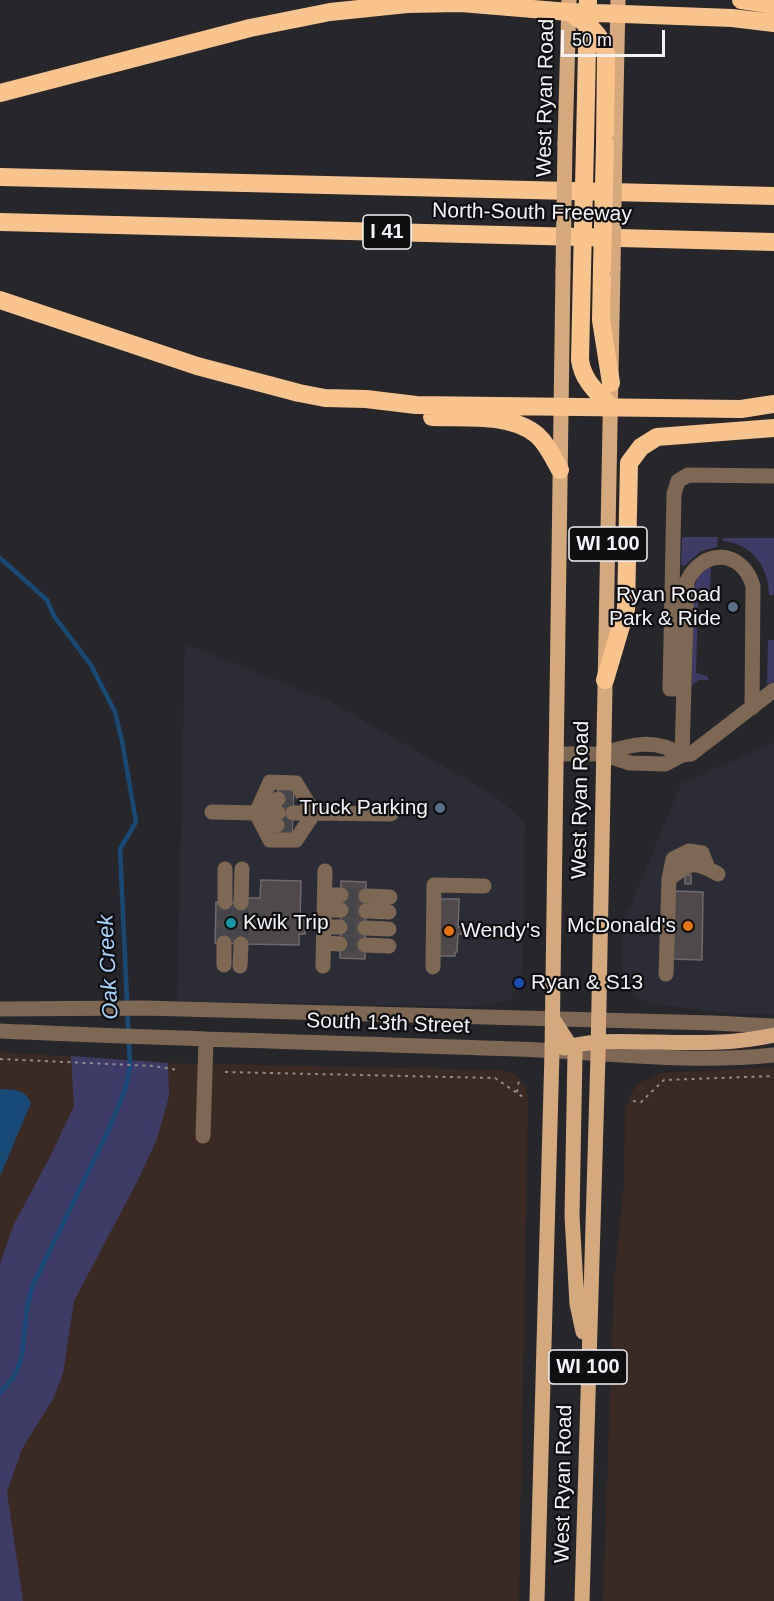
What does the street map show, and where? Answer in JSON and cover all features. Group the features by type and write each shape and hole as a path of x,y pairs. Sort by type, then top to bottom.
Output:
{"highway":[{"path":"741,0 774,4"},
{"path":"0,93 250,28 330,12 407,4 467,1 569,6 587,12 618,7 774,23"},
{"path":"587,12 580,360 582,373 611,407"},
{"path":"587,12 604,44 606,54 610,144 608,268 601,320 611,383"},
{"name":"North-South Freeway","path":"0,177 774,196"},
{"name":"North-South Freeway","path":"0,222 774,242"},
{"path":"0,300 197,366 325,398 365,412 503,420 519,423 536,434 549,448 560,470"},
{"path":"325,398 366,399 416,405 561,407 741,409 774,404"},
{"path":"605,680 626,609 629,463 641,447 657,437 774,428"}],"main road":[{"name":"West Ryan Road","path":"537,1601 553,1018 565,144 569,6"},
{"path":"610,144 618,7"},
{"name":"West Ryan Road","path":"582,1598 597,1048 611,383"},
{"path":"553,1018 574,1049 572,1216 577,1304 588,1355"},
{"path":"597,1048 758,1039 774,1035"}],"street":[{"path":"683,689 670,689 674,494 678,481 688,475 774,476"},
{"path":"682,755 687,581 693,569 711,558 728,558 742,566 750,576 753,586 752,708"},
{"path":"556,754 602,754 630,763 665,764 682,755 691,754 774,690"},
{"path":"256,813 270,782 296,783 314,813"},
{"path":"212,812 391,814"},
{"path":"285,812 314,813"},
{"path":"256,813 270,840 296,840 314,813"},
{"path":"666,974 669,879 686,866 701,864 713,871"},
{"path":"225,869 225,902"},
{"path":"241,903 242,869"},
{"path":"323,966 325,871"},
{"path":"433,967 434,885 484,886"},
{"path":"324,902 341,903"},
{"path":"366,904 390,904"},
{"path":"324,927 340,927"},
{"path":"365,928 389,929"},
{"path":"324,943 340,944"},
{"path":"224,944 224,965"},
{"path":"240,966 241,944"},
{"path":"365,945 389,946"},
{"name":"South 13th Street","path":"0,1009 143,1008 774,1026"},
{"name":"South 13th Street","path":"0,1031 552,1052 597,1048 709,1059 774,1055"},
{"path":"203,1136 206,1039"}],"path":[{"path":"0,1059 153,1066 179,1070"},
{"path":"225,1072 495,1078 523,1097"},
{"path":"633,1101 641,1102 664,1080 774,1076"},
{"path":"517,1092 519,1080"}],"shaded area":[{"path":"718,537 717,547 701,551 684,566 681,565 682,538"},
{"path":"723,538 774,538 774,595 769,595 766,575 757,559 742,547 723,541"},
{"path":"709,567 711,568 710,594 693,593 698,575"},
{"path":"693,598 710,599 708,603 698,601 696,673 707,676 709,680 699,680 692,685"},
{"path":"768,640 774,640 774,681 767,685"},
{"path":"185,644 329,701 492,794 525,822 523,969 520,986 510,999 470,1007 177,1001"},
{"path":"774,742 774,1015 728,1013 652,1004 638,998 627,986 623,976 622,919 631,905 681,784"},
{"path":"0,1052 168,1063 499,1070 512,1073 520,1079 526,1088 528,1101 519,1601 0,1601"},
{"path":"71,1056 168,1063 169,1096 157,1139 138,1180 74,1301 63,1374 53,1399 22,1449 7,1492 23,1601 0,1601 0,1264 14,1224 74,1106"},
{"path":"774,1067 774,1601 603,1601 614,1284 624,1184 625,1111 634,1089 641,1082 661,1073"}],"water":[{"path":"0,1089 22,1092 31,1103 0,1176"}],"building":[{"path":"278,785 294,785 292,837 277,837"},
{"path":"685,875 691,875 691,884 685,884"},
{"name":"Kwik Trip","path":"261,880 301,881 300,920 305,920 305,934 299,934 299,945 246,944 247,898 260,898"},
{"name":"Kwik Trip","path":"341,881 366,882 365,959 340,958"},
{"name":"McDonald's","path":"674,891 703,892 702,960 673,959"},
{"name":"Wendy's","path":"438,899 459,899 458,927 462,927 462,934 458,934 455,956 437,956"},
{"name":"Kwik Trip","path":"216,902 247,903 246,944 215,943"}],"waterway":[{"name":"Oak Creek","path":"0,558 47,600 54,616 91,665 115,712 136,822 120,849 130,1067 125,1090 110,1127 33,1285 27,1306 22,1356 14,1377 0,1393"}],"tunnel":[{"path":"278,799 293,799"},
{"path":"277,825 293,826"},
{"path":"341,895 366,896"},
{"path":"224,943 225,902"},
{"path":"241,903 241,944"},
{"path":"341,910 366,911"},
{"path":"340,927 365,928"},
{"path":"340,944 365,945"}],"place":[{"name":"Ryan Road Park & Ride","path":"733,607"},
{"name":"Truck Parking","path":"440,808"},
{"name":"Kwik Trip","path":"231,923"},
{"name":"McDonald's","path":"688,926"},
{"name":"Wendy's","path":"449,931"},
{"name":"Ryan & S13","path":"519,983"}]}
